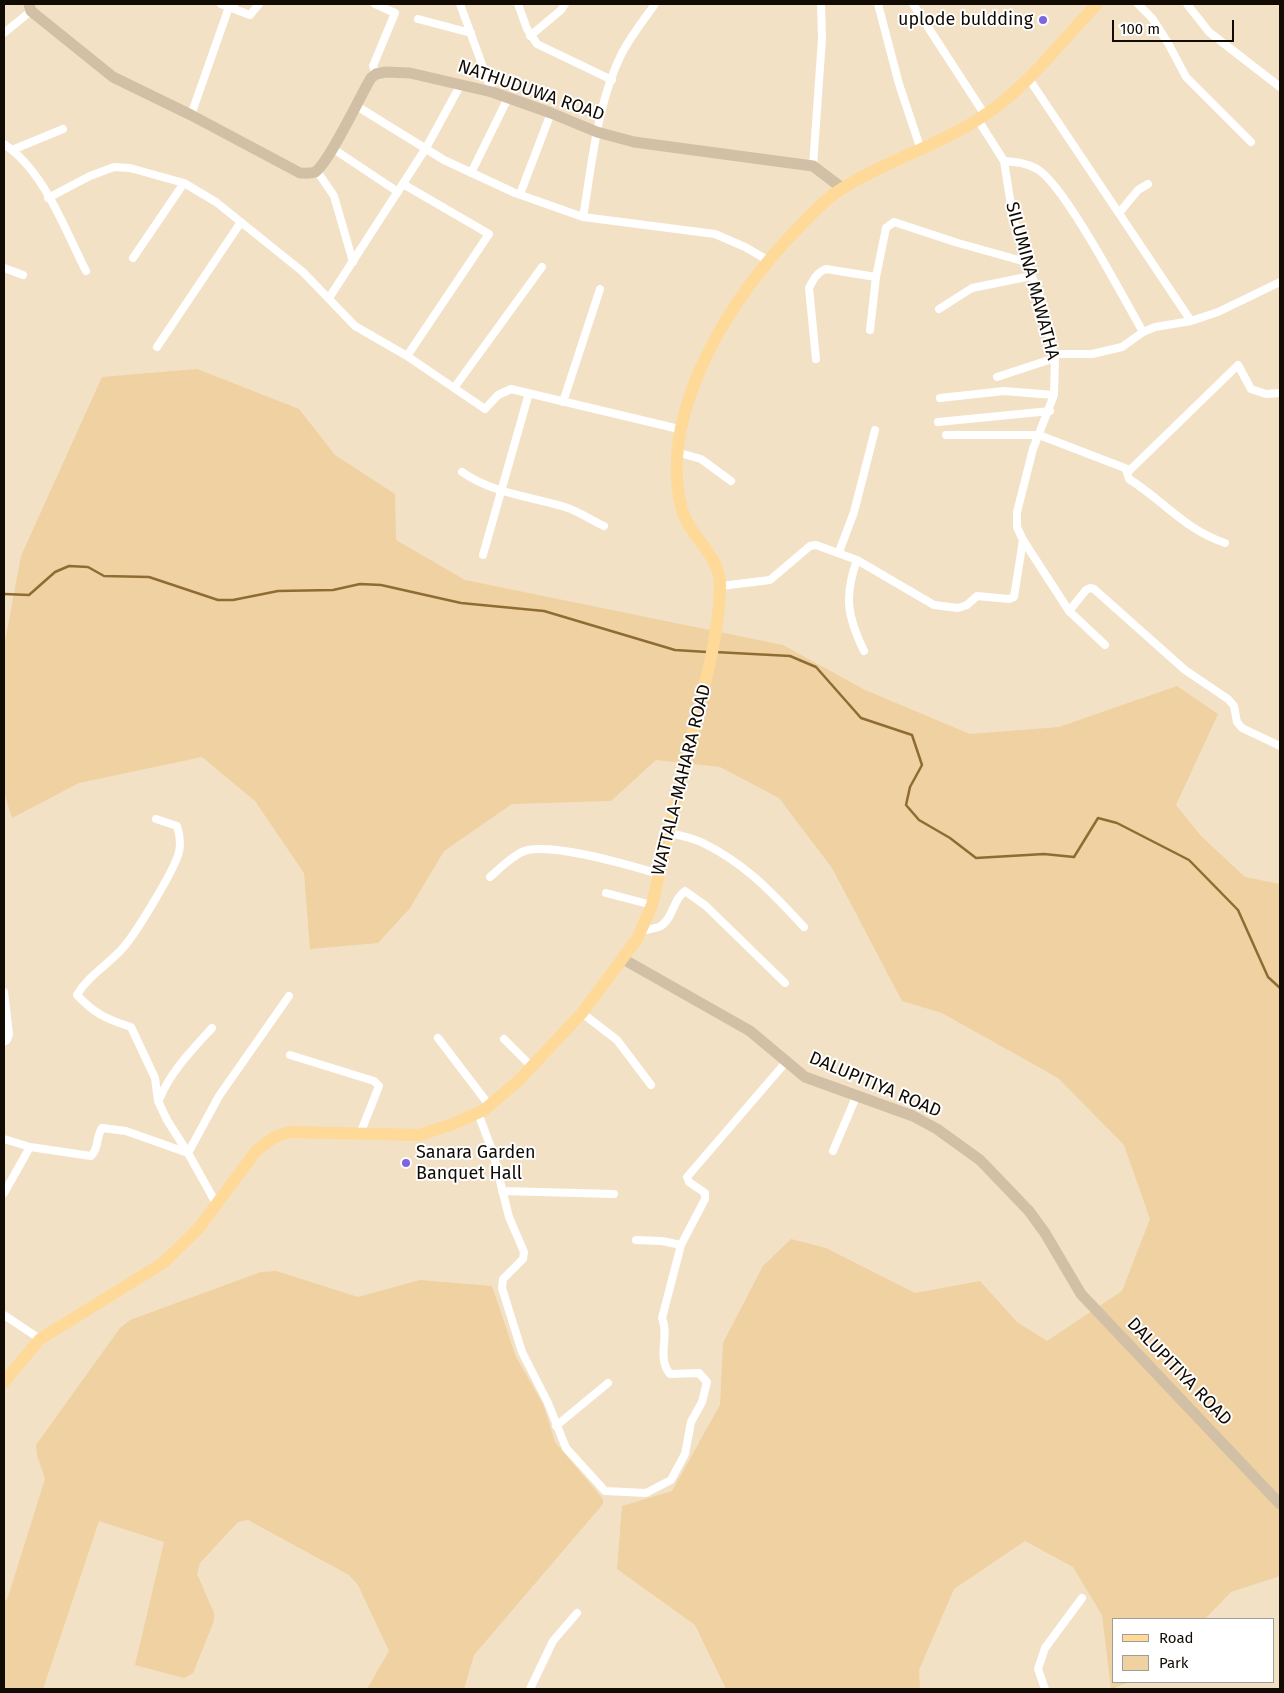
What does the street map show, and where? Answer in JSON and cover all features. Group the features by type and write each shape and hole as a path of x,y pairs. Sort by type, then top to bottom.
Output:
{"main road":[{"name":"WATTALA-MAHARA ROAD","path":"4,1382 40,1338 163,1263 198,1229 256,1151 273,1138 289,1132 418,1135 478,1113 518,1081 582,1013 637,939 652,905 717,634 720,586 718,568 714,558 692,532 681,509 678,490 676,452 679,429 693,382 744,292 802,224 842,188 921,150 981,117 1007,100 1029,79 1097,4"}],"street":[{"path":"221,4 231,6 250,15 259,4"},
{"path":"4,34 30,7 113,77 191,115 291,169 309,174 316,171 332,148 371,78 376,74 373,66 394,13 375,4"},
{"path":"460,4 492,92"},
{"path":"518,4 530,36 537,44 612,80"},
{"path":"530,36 561,10 565,4"},
{"path":"582,217 597,132 612,80 632,36 655,4"},
{"path":"813,166 822,40 821,4"},
{"path":"878,4 898,84 921,150"},
{"name":"SILUMINA MAWATHA","path":"720,586 770,580 810,546 816,545 857,560 934,605 958,608 977,596 1009,599 1014,597 1023,540 1017,527 1017,512 1033,448 1050,410 1054,395 1055,356 1039,294 1026,262 1013,218 1004,161 981,117 913,4"},
{"path":"1138,4 1152,18 1168,42 1186,77 1252,142"},
{"path":"1187,4 1209,32 1280,87"},
{"path":"191,115 231,6"},
{"path":"418,19 471,33"},
{"name":"NATHUDUWA ROAD","path":"376,74 386,72 410,73 492,92 597,132 634,142 813,166 842,188"},
{"path":"1029,79 1191,321"},
{"path":"329,298 426,148 461,84"},
{"path":"471,173 508,98"},
{"path":"355,105 444,160 520,194 582,217 715,234 745,247 769,261"},
{"path":"520,194 551,113"},
{"path":"12,150 64,129"},
{"path":"4,144 28,164 86,271"},
{"path":"332,148 398,192"},
{"path":"1004,161 1024,163 1039,169 1062,196 1143,332"},
{"path":"48,198 90,176 114,167 130,168 184,183 216,202 303,272 355,326 407,356 485,409 498,395 511,389 679,429"},
{"path":"316,171 334,196 352,262"},
{"path":"133,258 184,183"},
{"path":"403,184 489,234 407,356"},
{"path":"1119,213 1138,190 1148,184"},
{"path":"157,347 241,222"},
{"path":"870,330 876,277 886,228 894,222 958,243 1026,262"},
{"path":"454,388 542,267"},
{"path":"4,268 22,276"},
{"path":"816,360 809,288 812,281 820,271 826,269 876,277"},
{"path":"939,308 972,288 1031,276"},
{"path":"997,377 1055,356 1092,354 1122,347 1143,332 1155,327 1191,321 1218,312 1280,282"},
{"path":"563,402 600,289"},
{"path":"946,436 1039,435 1130,470 1238,365 1251,389 1266,394 1280,393"},
{"path":"940,398 1004,391 1054,395"},
{"path":"483,555 529,393"},
{"path":"938,422 1050,410"},
{"path":"839,552 854,512 875,430"},
{"path":"676,452 701,459 731,481"},
{"path":"1126,469 1128,479 1154,495 1165,508 1203,535 1225,543"},
{"path":"462,472 477,482 501,492 567,508 604,526"},
{"path":"1023,540 1069,611 1105,645"},
{"path":"857,560 851,576 848,604 852,626 864,650"},
{"path":"1069,611 1086,590 1094,589 1185,670 1228,699 1234,706 1237,722 1242,728 1280,746"},
{"path":"156,819 177,826 180,835 179,854 142,921 122,950 82,985 77,994 92,1010 104,1018 131,1027 155,1078 158,1101 167,1120 217,1205"},
{"path":"668,832 704,843 745,868 804,927"},
{"path":"490,877 521,852 529,850 572,852 659,874"},
{"path":"639,931 660,926 666,920 680,894 685,891 706,906 786,983"},
{"path":"606,894 652,905"},
{"name":"DALUPITIYA ROAD","path":"623,959 750,1031 805,1077 913,1116 937,1129 980,1160 1034,1219 1081,1294 1280,1504"},
{"path":"4,992 9,1034 4,1042"},
{"path":"188,1153 219,1096 289,996"},
{"path":"582,1013 617,1040 651,1085"},
{"path":"158,1101 164,1087 184,1059 212,1028"},
{"path":"438,1038 489,1105"},
{"path":"504,1040 531,1066"},
{"path":"290,1055 374,1081 379,1086 360,1134"},
{"path":"478,1113 493,1152 509,1217 524,1252 523,1259 503,1279 502,1288 522,1352 548,1402 566,1448 605,1491 646,1494 671,1480 685,1454 691,1422 702,1402 707,1382 700,1373 670,1374 665,1367 663,1354 666,1327 662,1318 681,1246 705,1199 705,1193 688,1182 687,1177 786,1062"},
{"path":"833,1151 856,1097"},
{"path":"4,1139 30,1147 91,1156 94,1153 99,1132 102,1128 109,1127 126,1131 188,1153"},
{"path":"4,1193 30,1147"},
{"path":"502,1191 614,1194"},
{"path":"636,1240 662,1241 681,1246"},
{"path":"4,1315 40,1338"},
{"path":"556,1426 608,1383"},
{"path":"1045,1689 1038,1669 1045,1648 1082,1598"},
{"path":"530,1689 553,1641 577,1613"}],"green space":[{"path":"197,369 299,409 335,455 395,494 396,540 465,580 783,645 865,690 970,734 1059,727 1177,686 1218,714 1176,805 1201,836 1245,877 1280,884 1280,1576 1231,1592 1206,1618 1112,1618 1112,1683 1127,1683 1111,1689 1102,1615 1073,1567 1025,1541 954,1589 919,1670 920,1689 726,1689 695,1625 617,1569 622,1506 672,1491 720,1405 723,1343 763,1266 791,1239 826,1248 915,1293 980,1281 1017,1322 1047,1341 1122,1291 1150,1219 1124,1145 1058,1078 942,1013 902,1001 832,868 779,798 720,767 656,760 611,801 512,804 444,851 410,908 378,943 310,949 304,873 255,801 202,757 79,783 12,818 4,792 4,647 21,556 102,377"},
{"path":"276,1271 358,1297 420,1280 492,1286 516,1357 543,1404 555,1442 603,1499 603,1504 474,1655 464,1689 367,1689 389,1651 358,1585 349,1575 248,1520 238,1522 200,1563 197,1574 214,1613 214,1621 193,1673 184,1678 135,1665 164,1542 99,1521 43,1689 4,1689 4,1601 7,1600 45,1479 37,1455 36,1445 120,1328 130,1320 261,1272"}],"waterway":[{"path":"4,594 29,595 55,572 69,566 88,567 104,576 149,577 218,600 233,600 278,591 333,590 360,584 381,585 461,603 544,611 675,650 707,652"},
{"path":"715,652 790,656 816,667 861,718 912,735 922,765 910,787 906,805 919,820 950,838 976,858 1044,854 1074,857 1098,818 1117,823 1189,860 1238,910 1268,977 1280,988"}],"place":[{"name":"uplode buldding","path":"1043,20"},
{"name":"Sanara Garden Banquet Hall","path":"406,1163"}]}
